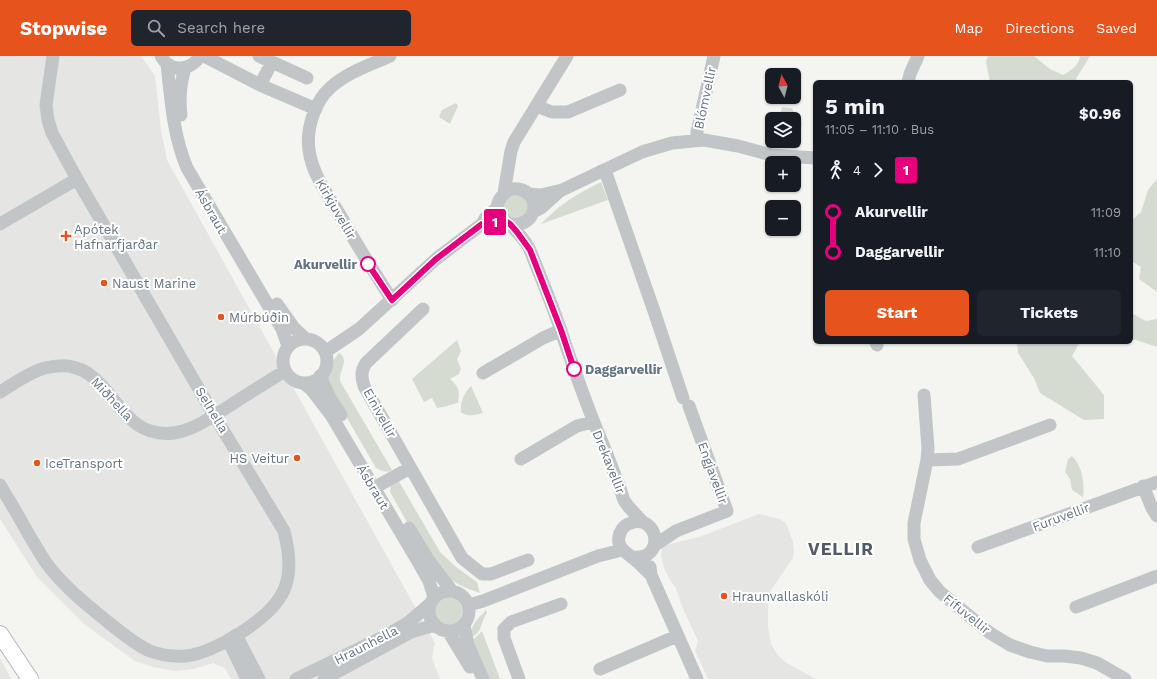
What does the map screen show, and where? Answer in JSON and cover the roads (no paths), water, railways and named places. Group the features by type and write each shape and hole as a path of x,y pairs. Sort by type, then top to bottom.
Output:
{"main road":[{"path":"0,634 30,679"}],"street":[{"name":"Selhella","path":"0,485 49,567 66,586 84,603 135,642 150,651 168,655 187,656 205,651 232,637 262,618 272,609 284,591 289,567 288,545 284,531 214,415 77,179 52,133 46,105 54,56"},
{"path":"164,60 173,67 185,68 192,65 200,56"},
{"path":"204,56 260,85 316,109"},
{"path":"259,56 307,78"},
{"name":"Kirkjuvellir","path":"390,56 347,75 330,87 322,98 312,117 308,140 313,167 319,180 361,252 392,300"},
{"path":"507,222 500,216 498,207 504,193 509,171 511,151 514,142 567,56"},
{"name":"Blómvellir","path":"697,140 697,132 714,56"},
{"path":"908,80 918,56"},
{"name":"Ásbraut","path":"164,60 176,134 181,154 187,168 282,329 288,346"},
{"path":"260,85 272,62"},
{"name":"Ásbraut","path":"185,68 181,82 180,108 185,138 195,166 284,315 294,328 306,339"},
{"path":"536,106 552,112 568,112 620,90"},
{"path":"504,193 509,190 524,191 541,195 562,190 642,152 672,143 697,140 738,146 771,155 813,158"},
{"path":"509,171 532,199 534,206 531,216"},
{"name":"Engjavellir","path":"601,171 607,176 686,402 727,510 676,531 652,549"},
{"path":"0,224 77,179"},
{"path":"482,224 507,222 520,225 562,190"},
{"path":"325,352 355,332 436,259 482,224 486,217 498,207"},
{"name":"Drekavellir","path":"530,250 531,216"},
{"name":"Drekavellir","path":"507,222 530,250 561,330 593,422 603,443 625,501 647,525"},
{"name":"Einivellir","path":"423,309 366,363 362,370 361,377 364,386 462,558 482,574 490,574 528,560"},
{"path":"483,372 543,338 561,330"},
{"path":"306,339 317,343 325,352 326,365 320,376 309,382 303,383 290,377 285,371 283,358 288,346 299,340 306,339"},
{"name":"Miðhella","path":"0,392 38,370 54,366 63,366 81,370 93,376 103,386 129,419 150,431 167,433 184,431 214,415 285,371"},
{"name":"Ásbraut","path":"320,376 330,398 381,484 429,561 452,591"},
{"name":"Ásbraut","path":"303,383 311,389 331,415 420,564 429,581 432,600"},
{"name":"Fífuvellir","path":"924,395 928,448 927,460 914,523 914,539 922,565 930,580 940,592 990,633 1010,645 1047,656 1081,658 1097,663 1125,679"},
{"name":"Drekavellir","path":"521,459 578,426 593,422"},
{"path":"927,460 958,459 1050,425"},
{"path":"381,484 410,468"},
{"name":"Furuvellir","path":"978,547 1157,482"},
{"path":"1143,486 1157,516"},
{"name":"Drekavellir","path":"622,531 625,501"},
{"path":"598,556 631,523 637,521 647,525 655,536 652,549 651,575 697,679"},
{"name":"Engjavellir","path":"647,525 676,531"},
{"path":"622,531 620,546 651,575"},
{"path":"469,605 483,601 598,556 627,554 638,558 645,556 652,549"},
{"path":"1076,607 1157,576"},
{"path":"452,591 463,595 469,605 470,612 464,625 457,630 448,631 435,625 430,617 429,607 432,600 442,592 452,591"},
{"name":"Hraunhella","path":"296,679 385,636 409,622 432,600"},
{"path":"519,679 504,638 504,629 511,622 561,604"},
{"name":"Hraunhella","path":"324,679 411,632 435,625"},
{"path":"464,625 468,645 483,679"},
{"path":"448,631 461,652 474,679"},
{"path":"600,669 677,636"},
{"path":"232,637 247,679"},
{"path":"232,637 259,679"}],"place":[{"name":"Apótek Hafnarfjarðar","path":"66,236"},
{"name":"Akurvellir","path":"368,264"},
{"name":"Naust Marine","path":"104,283"},
{"name":"Múrbúðin","path":"221,317"},
{"name":"Daggarvellir","path":"574,369"},
{"name":"HS Veitur","path":"297,458"},
{"name":"IceTransport","path":"37,463"},
{"name":"Hraunvallaskóli","path":"724,596"}],"district":[{"name":"VELLIR","path":"841,549"}]}
